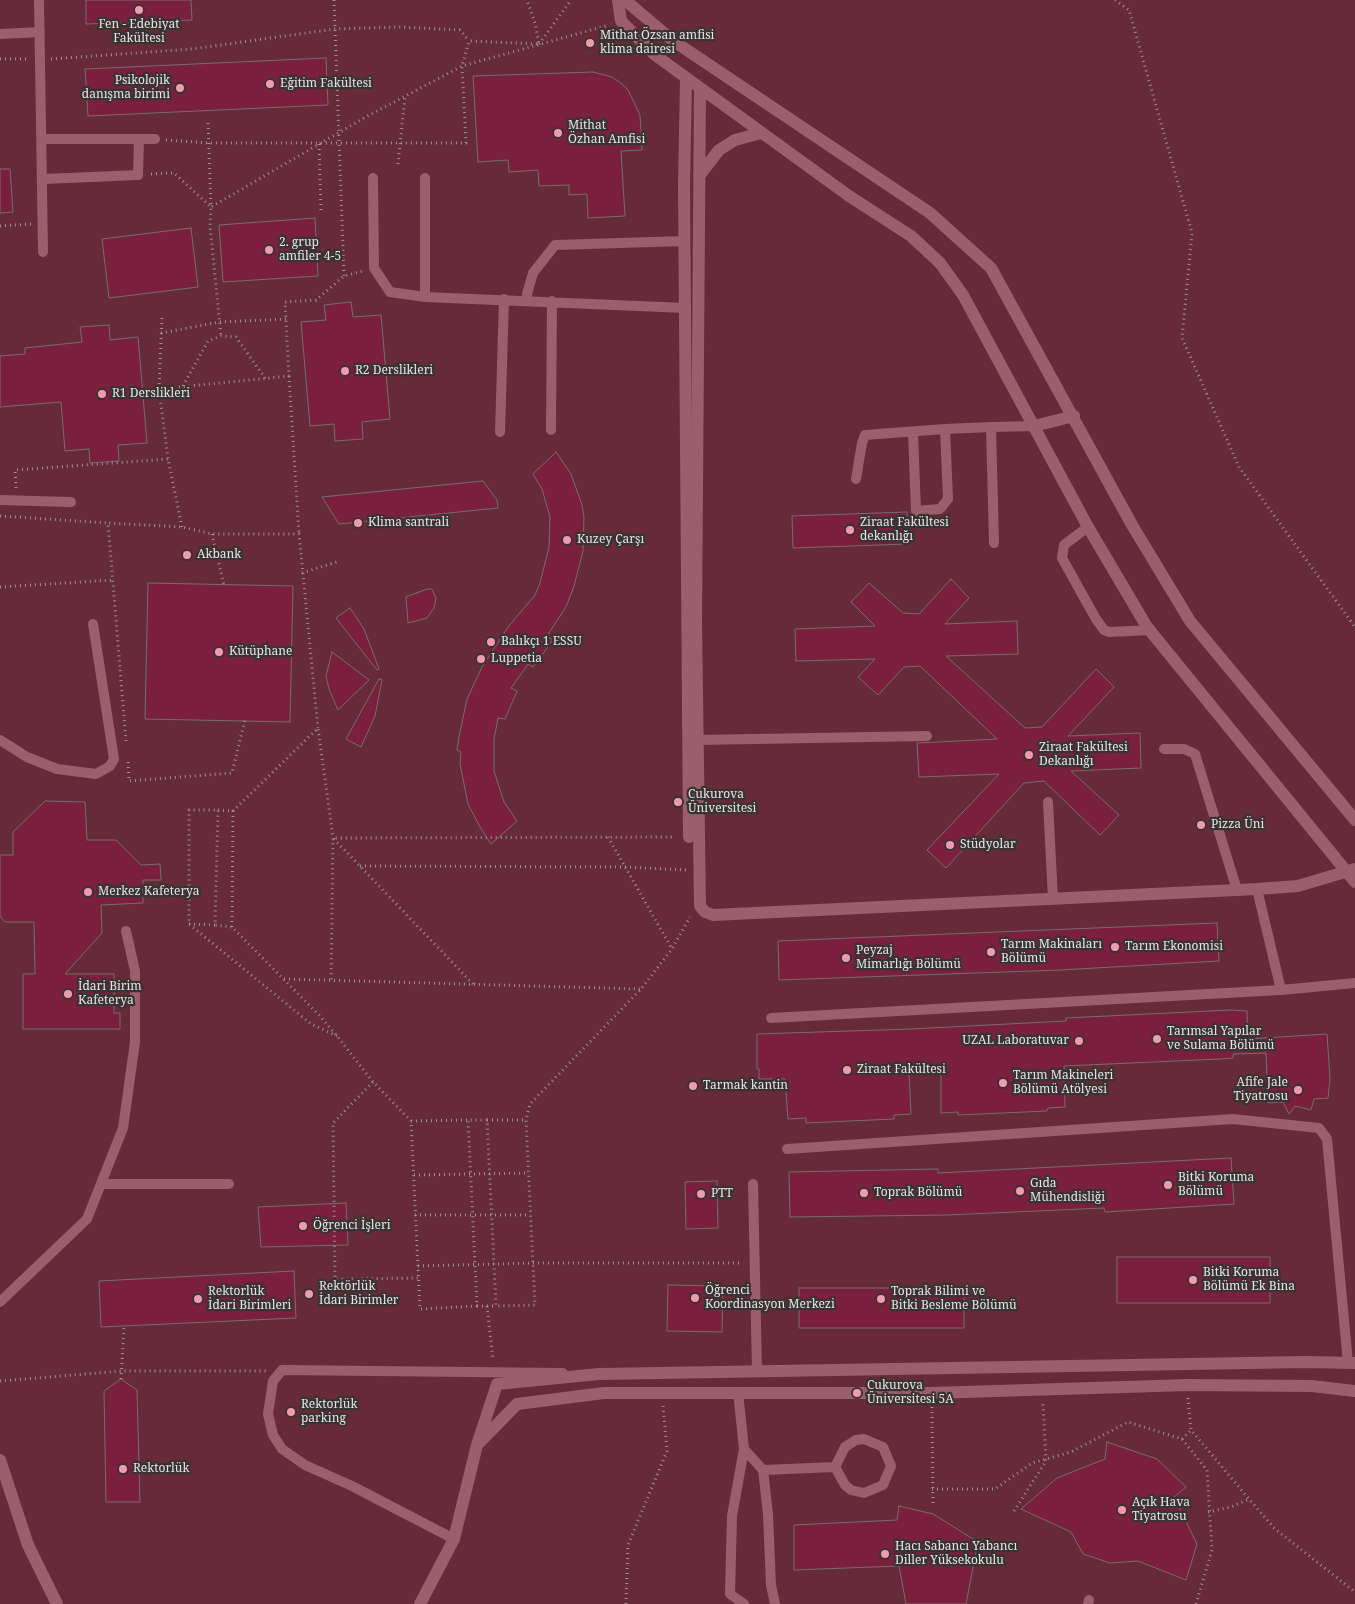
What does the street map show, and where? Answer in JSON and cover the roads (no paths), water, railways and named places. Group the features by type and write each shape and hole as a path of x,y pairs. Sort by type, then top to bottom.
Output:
{"street":[{"path":"618,0 621,21 656,56 700,90 849,196 911,236 940,263 963,295 1088,527 1151,630 1352,875 1298,886 1257,889 713,915 705,912 700,906 697,740 700,90"},
{"path":"625,0 672,40 930,213 990,268 1074,416 1132,525 1190,621 1355,820"},
{"path":"686,79 684,186 689,837"},
{"path":"699,176 719,150 735,140 761,133"},
{"path":"1034,426 1074,416"},
{"path":"420,1604 454,1539 477,1445 497,1384 599,1374 1352,1363"},
{"path":"477,1445 517,1404 604,1393 932,1393 1043,1388 1188,1385 1312,1386 1355,1391"},
{"path":"0,1460 28,1545 58,1604"}],"lane":[{"path":"39,0 44,252"},
{"path":"0,34 40,32"},
{"path":"43,139 156,139"},
{"path":"44,179 138,175 139,139"},
{"path":"373,178 374,268 390,292 425,296 685,308"},
{"path":"425,178 425,296"},
{"path":"528,300 527,294 533,273 555,245 685,241"},
{"path":"500,432 504,299"},
{"path":"551,430 552,301"},
{"path":"856,479 862,443 865,436 991,426 1034,426"},
{"path":"991,426 994,543"},
{"path":"913,432 916,511 940,509 948,498 945,429"},
{"path":"0,500 71,502"},
{"path":"1088,527 1064,546 1062,558 1096,619 1104,630 1109,632 1151,630"},
{"path":"0,740 27,757 58,769 96,774 110,766 114,759 93,624"},
{"path":"697,740 927,736"},
{"path":"1164,748 1184,748 1195,754 1236,890"},
{"path":"1048,802 1053,898"},
{"path":"1257,889 1282,990"},
{"path":"0,1302 87,1218 123,1128 135,1042 135,971 126,931"},
{"path":"771,1018 1282,990 1355,983"},
{"path":"787,1149 1233,1119 1319,1128 1327,1138 1352,1363"},
{"path":"101,1184 229,1184"},
{"path":"752,1184 757,1371"},
{"path":"454,1539 419,1523 352,1486 305,1465 282,1449 273,1436 268,1414 273,1381 282,1370 494,1371 599,1374"},
{"path":"738,1392 742,1411 744,1449 732,1516 730,1594 744,1604"},
{"path":"864,1439 883,1447 891,1466 883,1485 864,1493 851,1490 845,1485 835,1467 845,1447 856,1440 864,1439"},
{"path":"744,1449 763,1470 768,1514 770,1585 775,1604"},
{"path":"763,1470 835,1467"}],"place":[{"name":"Fen - Edebiyat Fakültesi","path":"139,10"},
{"name":"Mithat Özsan amfisi klima dairesi","path":"590,43"},
{"name":"Eğitim Fakültesi","path":"270,84"},
{"name":"Psikolojik danışma birimi","path":"180,88"},
{"name":"Mithat Özhan Amfisi","path":"558,133"},
{"name":"2. grup amfiler 4-5","path":"269,250"},
{"name":"R2 Derslikleri","path":"345,371"},
{"name":"R1 Derslikleri","path":"102,394"},
{"name":"Klima santrali","path":"358,523"},
{"name":"Ziraat Fakültesi dekanlığı","path":"850,530"},
{"name":"Kuzey Çarşı","path":"567,540"},
{"name":"Akbank","path":"187,555"},
{"name":"Balıkçı 1 ESSU","path":"491,642"},
{"name":"Kütüphane","path":"219,652"},
{"name":"Luppetia","path":"481,659"},
{"name":"Ziraat Fakültesi Dekanlığı","path":"1029,755"},
{"name":"Çukurova Üniversitesi","path":"678,802"},
{"name":"Pizza Üni","path":"1201,825"},
{"name":"Stüdyolar","path":"950,845"},
{"name":"Merkez Kafeterya","path":"88,892"},
{"name":"Tarım Ekonomisi","path":"1115,947"},
{"name":"Tarım Makinaları Bölümü","path":"991,952"},
{"name":"Peyzaj Mimarlığı Bölümü","path":"846,958"},
{"name":"İdari Birim Kafeterya","path":"68,994"},
{"name":"Tarımsal Yapılar ve Sulama Bölümü","path":"1157,1039"},
{"name":"UZAL Laboratuvar","path":"1079,1041"},
{"name":"Ziraat Fakültesi","path":"847,1070"},
{"name":"Tarım Makineleri Bölümü Atölyesi","path":"1003,1083"},
{"name":"Tarmak kantin","path":"693,1086"},
{"name":"Afife Jale Tiyatrosu","path":"1298,1090"},
{"name":"Bitki Koruma Bölümü","path":"1168,1185"},
{"name":"Gıda Mühendisliği","path":"1020,1191"},
{"name":"Toprak Bölümü","path":"864,1193"},
{"name":"PTT","path":"701,1194"},
{"name":"Öğrenci İşleri","path":"303,1226"},
{"name":"Bitki Koruma Bölümü Ek Bina","path":"1193,1280"},
{"name":"Rektörlük İdari Birimler","path":"309,1294"},
{"name":"Öğrenci Koordinasyon Merkezi","path":"695,1298"},
{"name":"Rektorlük İdari Birimleri","path":"198,1299"},
{"name":"Toprak Bilimi ve Bitki Besleme Bölümü","path":"881,1299"},
{"name":"Çukurova Üni̇versi̇tesi̇ 5A","path":"857,1393"},
{"name":"Rektorlük parking","path":"291,1412"},
{"name":"Rektorlük","path":"123,1469"},
{"name":"Açık Hava Tiyatrosu","path":"1122,1510"},
{"name":"Hacı Sabancı Yabancı Diller Yüksekokulu","path":"885,1554"}]}
